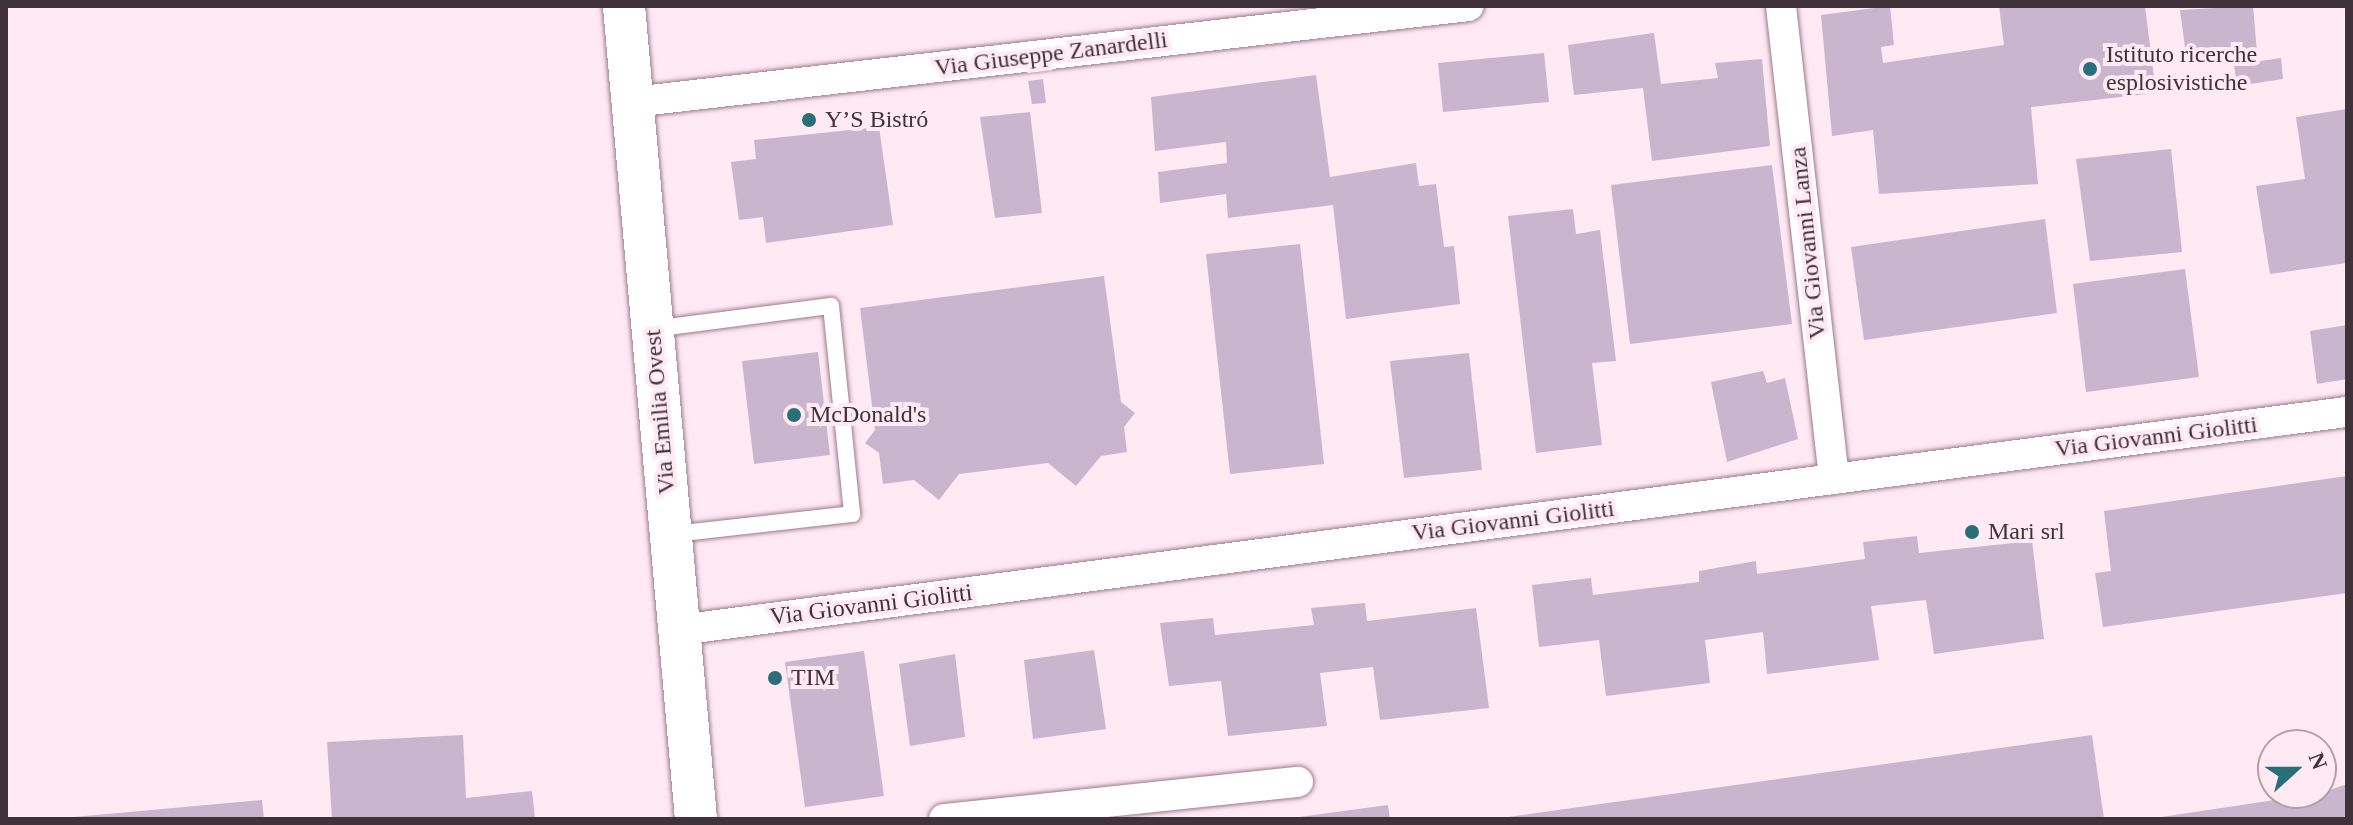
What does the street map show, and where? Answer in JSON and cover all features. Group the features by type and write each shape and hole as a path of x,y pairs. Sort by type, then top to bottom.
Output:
{"main road":[{"name":"Via Emilia Ovest","path":"624,6 696,819"}],"street":[{"name":"Via Giuseppe Zanardelli","path":"633,102 1469,6"},
{"name":"Via Giovanni Lanza","path":"1781,6 1834,479"},
{"name":"Via Giovanni Giolitti","path":"679,630 2347,412"},
{"path":"944,819 1298,782"}],"lane":[{"path":"653,329 831,306 852,514 671,534"}],"building":[{"path":"1890,6 1894,45 1881,47 1883,63 2004,45 1999,6 2145,6 2156,93 2031,107 2038,184 1879,194 1873,130 1832,136 1821,15"},
{"path":"2253,6 2257,52 2187,62 2180,10"},
{"path":"1654,33 1661,84 1718,78 1715,63 1762,59 1770,146 1652,161 1643,88 1574,95 1568,45"},
{"path":"1544,53 1549,102 1443,112 1438,63"},
{"path":"2281,58 2283,79 2237,86 2234,65"},
{"path":"1316,75 1330,177 1416,163 1419,186 1436,184 1444,247 1454,246 1460,304 1346,319 1333,205 1228,218 1226,194 1160,203 1158,172 1227,163 1226,142 1155,151 1151,97"},
{"path":"1043,79 1046,103 1032,104 1028,81"},
{"path":"2347,109 2347,263 2270,274 2256,186 2305,179 2296,117"},
{"path":"1030,112 1042,213 995,218 980,117"},
{"path":"879,127 893,225 766,243 763,217 739,220 731,162 756,159 754,140"},
{"path":"2171,149 2182,252 2090,261 2076,159"},
{"path":"1772,165 1792,324 1630,344 1611,185"},
{"path":"1573,209 1576,234 1600,230 1616,361 1592,363 1602,445 1536,453 1508,216"},
{"path":"2045,219 2057,313 1864,340 1851,247"},
{"path":"1300,244 1324,464 1230,474 1206,254"},
{"path":"2185,269 2199,377 2086,392 2073,284"},
{"path":"1104,276 1121,402 1135,413 1124,427 1127,452 1101,456 1076,486 1048,463 959,474 939,500 914,480 883,484 879,453 865,443 875,430 860,308"},
{"path":"2347,325 2347,379 2317,384 2310,331"},
{"path":"818,352 830,455 754,464 742,361"},
{"path":"1469,353 1482,470 1404,478 1390,361"},
{"path":"1763,371 1767,383 1785,378 1798,439 1727,462 1711,382"},
{"path":"2347,476 2347,593 2103,627 2095,573 2111,571 2104,511"},
{"path":"1917,536 1919,553 2032,541 2044,639 1934,654 1926,600 1871,606 1879,660 1767,674 1763,632 1705,640 1710,683 1606,696 1599,640 1539,647 1532,585 1591,578 1593,595 1699,582 1699,571 1756,561 1757,574 1865,559 1863,542"},
{"path":"1365,603 1367,621 1476,608 1489,708 1380,720 1373,667 1320,673 1327,726 1228,736 1221,681 1169,686 1160,623 1213,618 1215,635 1314,625 1311,608"},
{"path":"1094,650 1106,729 1033,739 1024,660"},
{"path":"864,651 884,796 805,807 785,662"},
{"path":"955,654 965,737 910,746 899,664"},
{"path":"463,735 466,798 532,791 535,819 332,819 327,742"},
{"path":"2092,735 2104,819 1508,819 1508,817"},
{"path":"2347,784 2347,819 2148,819 2257,803 2257,809 2337,809 2337,787"},
{"path":"262,800 264,819 74,819 74,817"},
{"path":"1388,805 1390,819 1299,819 1299,817"}],"place":[{"name":"Istituto ricerche esplosivistiche","path":"2090,69"},
{"name":"Y’S Bistró","path":"809,120"},
{"name":"McDonald's","path":"794,415"},
{"name":"Mari srl","path":"1972,532"},
{"name":"TIM","path":"775,678"}]}
